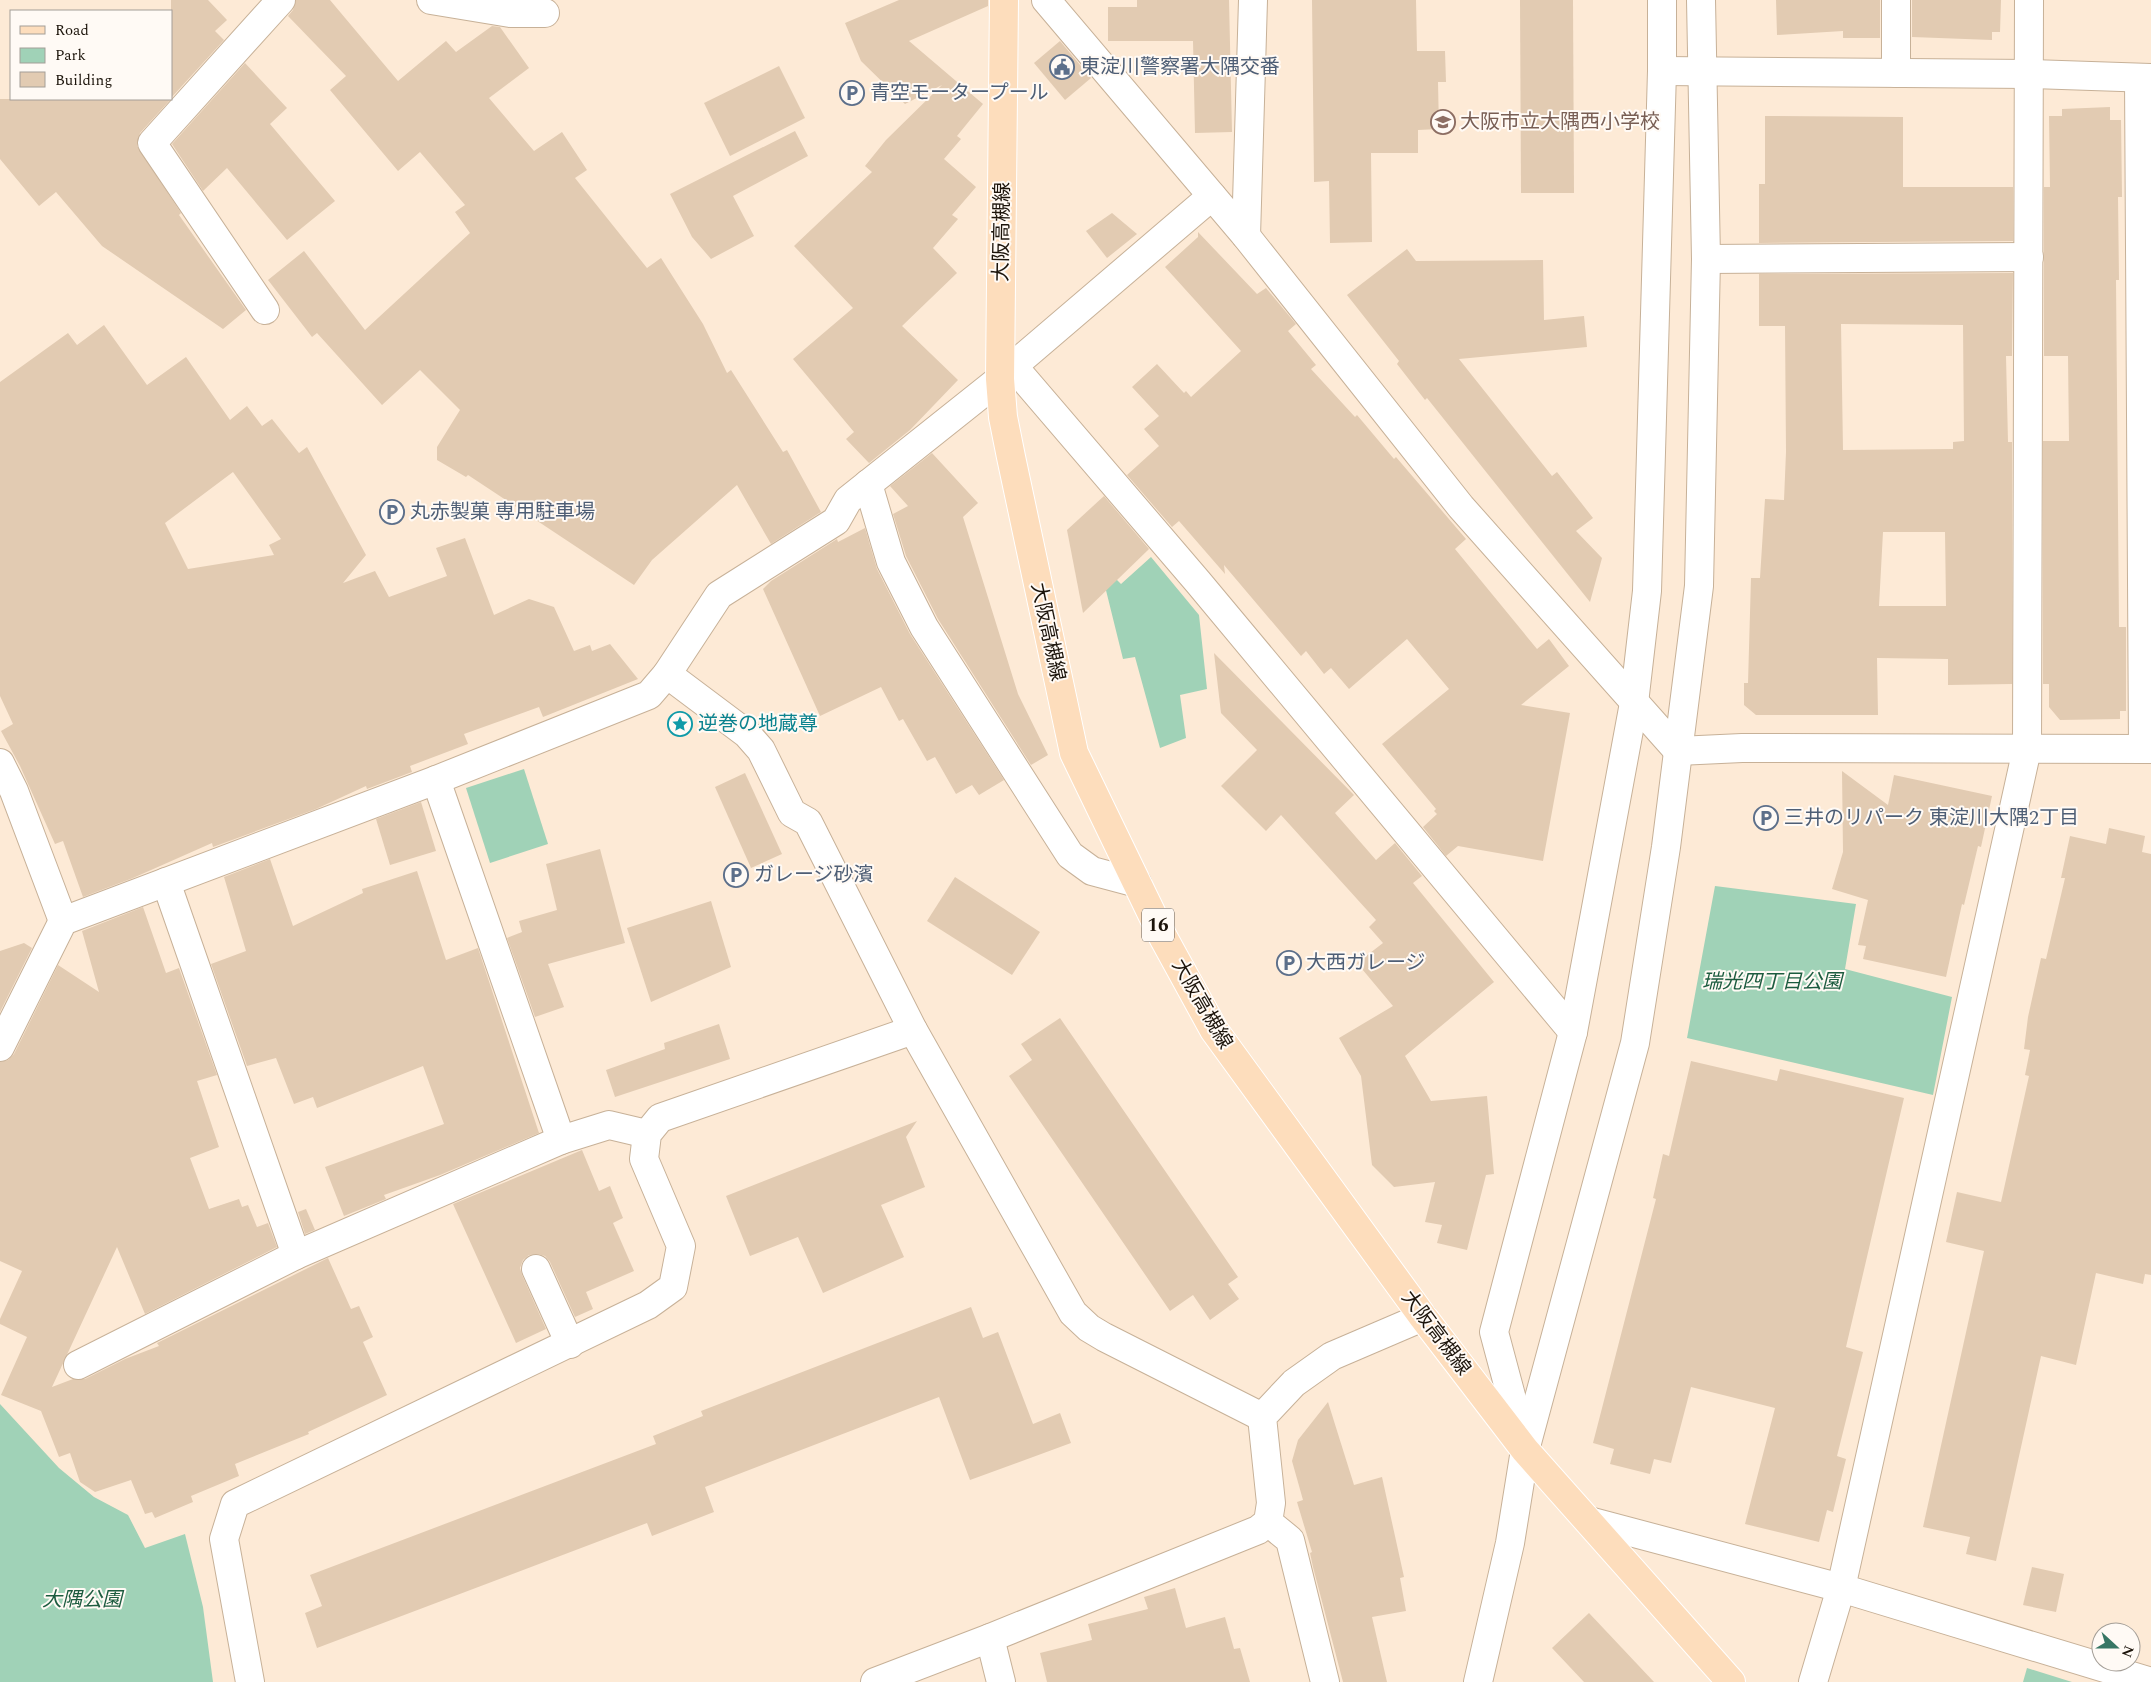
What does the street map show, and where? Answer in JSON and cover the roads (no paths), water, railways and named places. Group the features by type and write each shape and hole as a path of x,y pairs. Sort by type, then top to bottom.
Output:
{"main road":[{"name":"大阪高槻線","path":"1004,0 1004,417 1074,753 1163,937 1214,1030 1423,1318 1526,1450 1731,1682"}],"street":[{"path":"265,310 152,142 281,0"},
{"path":"431,0 510,13 545,13"},
{"path":"1046,0 1246,236 1461,507 1678,751"},
{"path":"1246,236 1253,0"},
{"path":"1526,1450 1494,1332 1574,1032 1634,703 1647,591 1662,71 1662,0"},
{"path":"1478,1682 1510,1543 1526,1450 1634,1044 1666,847 1699,586 1706,259 1702,0"},
{"path":"1896,0 1896,73"},
{"path":"1813,1682 1842,1588 2027,749 2029,0"},
{"path":"1662,71 2030,74 2145,78 2147,749 1742,748 1678,751"},
{"path":"0,1047 63,921 436,780 649,696 667,674 719,595 836,521 848,500 1005,366 1212,196"},
{"path":"1706,259 2029,257"},
{"path":"1005,366 1198,582 1574,1032"},
{"path":"868,484 891,562 924,627 1070,856 1092,871 1137,883"},
{"path":"667,674 730,720 761,750 792,813 808,822 913,1030 1073,1313 1089,1328 1104,1337 1262,1417"},
{"path":"0,763 14,791 63,921"},
{"path":"436,780 561,1140"},
{"path":"166,882 296,1255"},
{"path":"250,1682 224,1538 235,1504 648,1305 672,1287 681,1246 644,1159 648,1134 660,1118 913,1030"},
{"path":"78,1365 296,1255 561,1140 609,1125 648,1134"},
{"path":"536,1269 570,1344"},
{"path":"875,1682 990,1638 1258,1530 1268,1522 1271,1503 1262,1417 1294,1383 1332,1356 1423,1318"},
{"path":"1589,1521 1842,1588 2151,1682"},
{"path":"1268,1522 1290,1540 1325,1682"},
{"path":"990,1638 1001,1682"}],"place":[{"name":"東淀川警察署大隅交番","path":"1062,67"},
{"name":"青空モータープール","path":"852,93"},
{"name":"大阪市立大隅西小学校","path":"1443,122"},
{"name":"丸赤製菓 専用駐車場","path":"392,512"},
{"name":"逆巻の地蔵尊","path":"680,724"},
{"name":"三井のリパーク 東淀川大隅2丁目","path":"1766,818"},
{"name":"ガレージ砂濱","path":"736,875"},
{"name":"大西ガレージ","path":"1289,963"}],"park label":[{"name":"瑞光四丁目公園","path":"1772,982"},
{"name":"大隅公園","path":"82,1600"}]}
